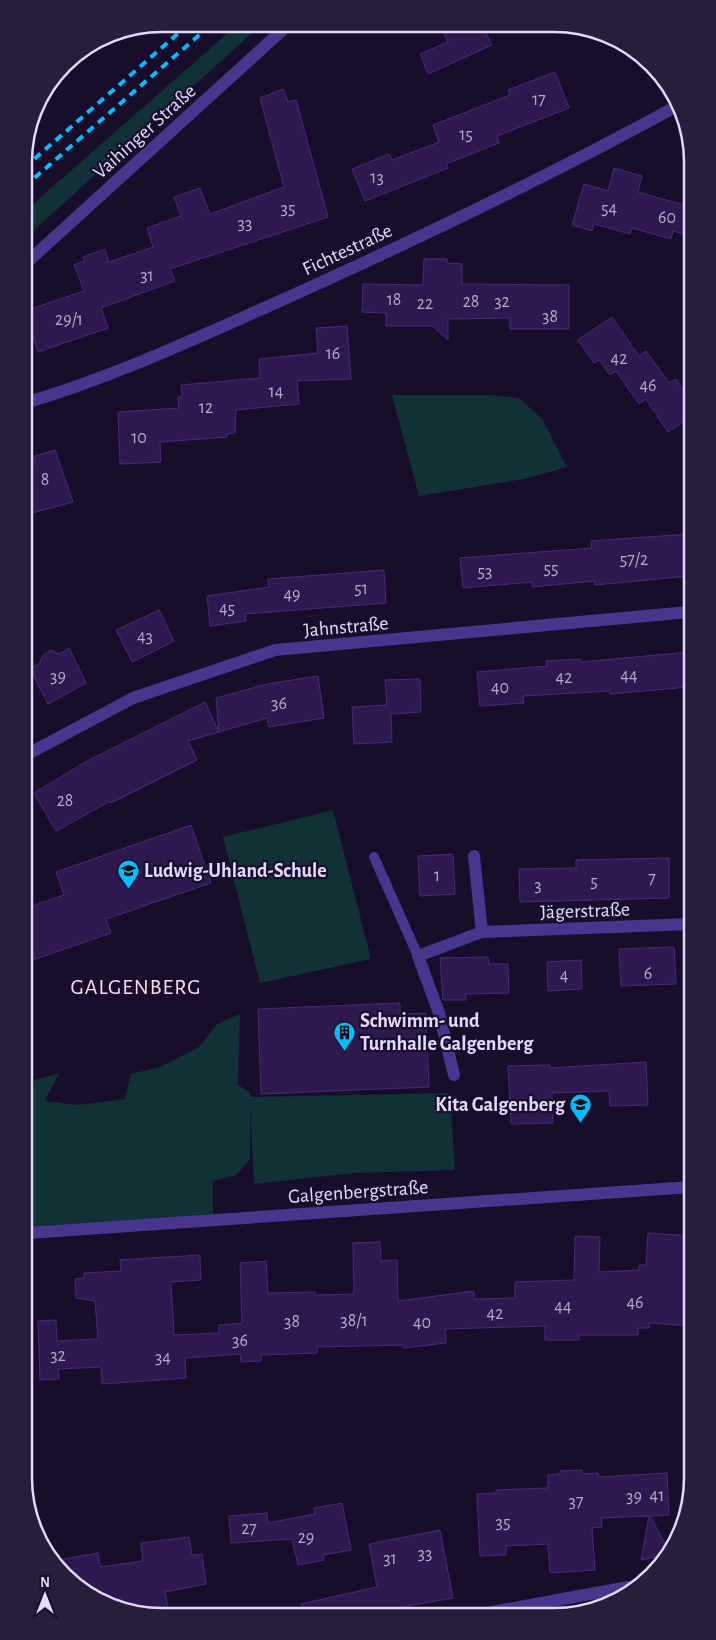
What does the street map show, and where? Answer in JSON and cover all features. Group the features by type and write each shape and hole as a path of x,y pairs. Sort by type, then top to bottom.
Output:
{"street":[{"name":"Vaihinger Straße","path":"33,257 278,33"},
{"name":"Fichtestraße","path":"33,402 70,390 154,356 340,274 620,137 672,109"},
{"name":"Jahnstraße","path":"33,752 133,698 275,650 684,612"},
{"path":"474,856 482,932"},
{"name":"Jägerstraße","path":"418,956 482,932 683,924"},
{"path":"418,956 439,1013 454,1075"},
{"name":"Galgenbergstraße","path":"32,1233 683,1188"},
{"path":"515,1608 619,1590"}],"lane":[{"path":"374,858 418,956"}],"green space":[{"path":"228,33 252,33 33,231 33,204"},
{"path":"392,395 492,395 519,398 543,420 567,467 524,479 419,496"},
{"path":"333,810 371,959 260,983 223,837"},
{"path":"240,1014 238,1085 250,1092 250,1097 450,1093 455,1170 355,1173 254,1184 250,1106 250,1159 236,1175 213,1181 213,1220 32,1233 32,1082 59,1073 45,1101 78,1105 125,1099 131,1074 160,1067 199,1047 217,1024"}],"building":[{"path":"450,32 485,32 492,45 428,74 420,54 448,42 444,35"},
{"path":"555,72 569,108 497,136 499,143 446,164 448,168 365,201 352,169 389,154 392,160 439,142 433,125 510,95 508,90"},
{"path":"283,89 288,102 296,100 328,217 170,269 175,281 101,308 108,328 38,352 33,336 33,308 84,291 74,265 85,261 83,257 105,249 109,262 153,247 147,228 181,216 174,197 200,188 210,214 284,187 260,98"},
{"path":"614,168 642,176 638,192 684,205 684,234 673,231 671,239 632,228 630,234 594,224 592,231 572,225 584,184 608,191"},
{"path":"424,259 447,259 447,263 462,264 462,284 569,285 569,329 510,329 510,318 448,319 448,340 432,326 386,326 386,313 362,312 363,284 423,285"},
{"path":"612,317 639,356 646,351 669,383 676,379 684,391 684,422 668,432 646,399 639,404 616,371 610,375 599,360 594,363 578,340"},
{"path":"347,326 351,379 297,381 299,404 236,410 235,433 227,434 227,437 160,442 161,462 120,464 118,412 179,408 178,397 182,396 181,385 260,378 259,359 318,353 316,328"},
{"path":"55,450 73,502 33,513 33,457"},
{"path":"684,534 684,577 595,585 595,581 532,587 532,582 463,588 460,558 592,548 591,541"},
{"path":"384,570 386,603 245,614 246,621 210,626 207,596 269,587 268,579"},
{"path":"159,610 174,641 132,662 116,630"},
{"path":"69,648 86,683 48,704 33,673 33,667 39,664 43,655 51,650 59,654"},
{"path":"684,652 684,687 610,694 610,691 523,696 524,703 480,706 477,672 547,666 546,661 580,659 581,662"},
{"path":"318,676 324,718 269,727 267,718 219,732 216,698 267,684"},
{"path":"420,679 421,712 391,714 392,742 354,744 352,707 387,705 385,680"},
{"path":"205,702 219,732 188,741 197,760 111,803 110,801 56,831 34,793 89,760"},
{"name":"Ludwig-Uhland-Schule","path":"191,825 211,883 106,919 111,933 32,960 32,906 64,895 56,872"},
{"path":"453,854 455,894 420,896 418,856"},
{"path":"669,858 669,898 520,902 519,869 576,868 576,860"},
{"path":"674,947 676,984 621,986 619,949"},
{"path":"488,957 489,964 508,964 509,993 465,994 466,1000 443,1000 440,958"},
{"path":"581,960 582,989 548,991 547,962"},
{"name":"Schwimm- und Turnhalle Galgenberg","path":"400,1003 400,1014 426,1013 429,1087 261,1094 258,1009"},
{"path":"646,1062 648,1105 610,1106 609,1091 552,1093 553,1123 511,1124 508,1066 550,1065 550,1068"},
{"path":"648,1233 683,1235 683,1325 649,1323 649,1328 638,1328 638,1335 579,1335 579,1340 545,1340 545,1326 445,1329 446,1343 404,1348 403,1345 317,1347 317,1353 261,1355 261,1361 241,1362 240,1354 185,1358 186,1378 102,1384 101,1367 58,1369 59,1379 40,1380 38,1321 56,1320 57,1341 98,1339 95,1301 76,1298 75,1279 84,1278 84,1273 121,1271 120,1260 200,1255 201,1280 171,1282 174,1335 219,1333 219,1325 242,1323 240,1263 266,1261 268,1293 315,1292 315,1295 354,1294 353,1243 380,1242 381,1261 397,1260 398,1301 474,1291 474,1299 515,1298 515,1282 574,1280 575,1236 600,1237 599,1272 639,1270 639,1265 646,1265"},
{"path":"582,1470 582,1474 598,1473 599,1477 667,1473 669,1515 650,1516 665,1544 662,1550 656,1557 641,1560 649,1516 601,1518 602,1527 592,1528 595,1570 550,1573 548,1544 506,1546 506,1555 480,1556 477,1494 496,1493 496,1490 548,1488 548,1475 560,1474 560,1471"},
{"path":"342,1503 351,1550 323,1555 324,1560 298,1565 292,1539 231,1543 229,1516 267,1513 268,1523 315,1514 314,1508"},
{"path":"440,1530 453,1598 396,1608 301,1608 301,1604 377,1587 369,1544"},
{"path":"189,1537 192,1555 202,1554 206,1584 165,1592 168,1608 137,1605 121,1601 90,1586 62,1559 98,1553 100,1567 143,1561 141,1543"}],"railway":[{"path":"33,160 179,33"},
{"path":"33,179 202,33"}],"place":[{"name":"Ludwig-Uhland-Schule","path":"128,889"},
{"name":"Schwimm- und Turnhalle Galgenberg","path":"344,1051"},
{"name":"Kita Galgenberg","path":"581,1123"}],"district":[{"name":"GALGENBERG","path":"136,986"}]}
